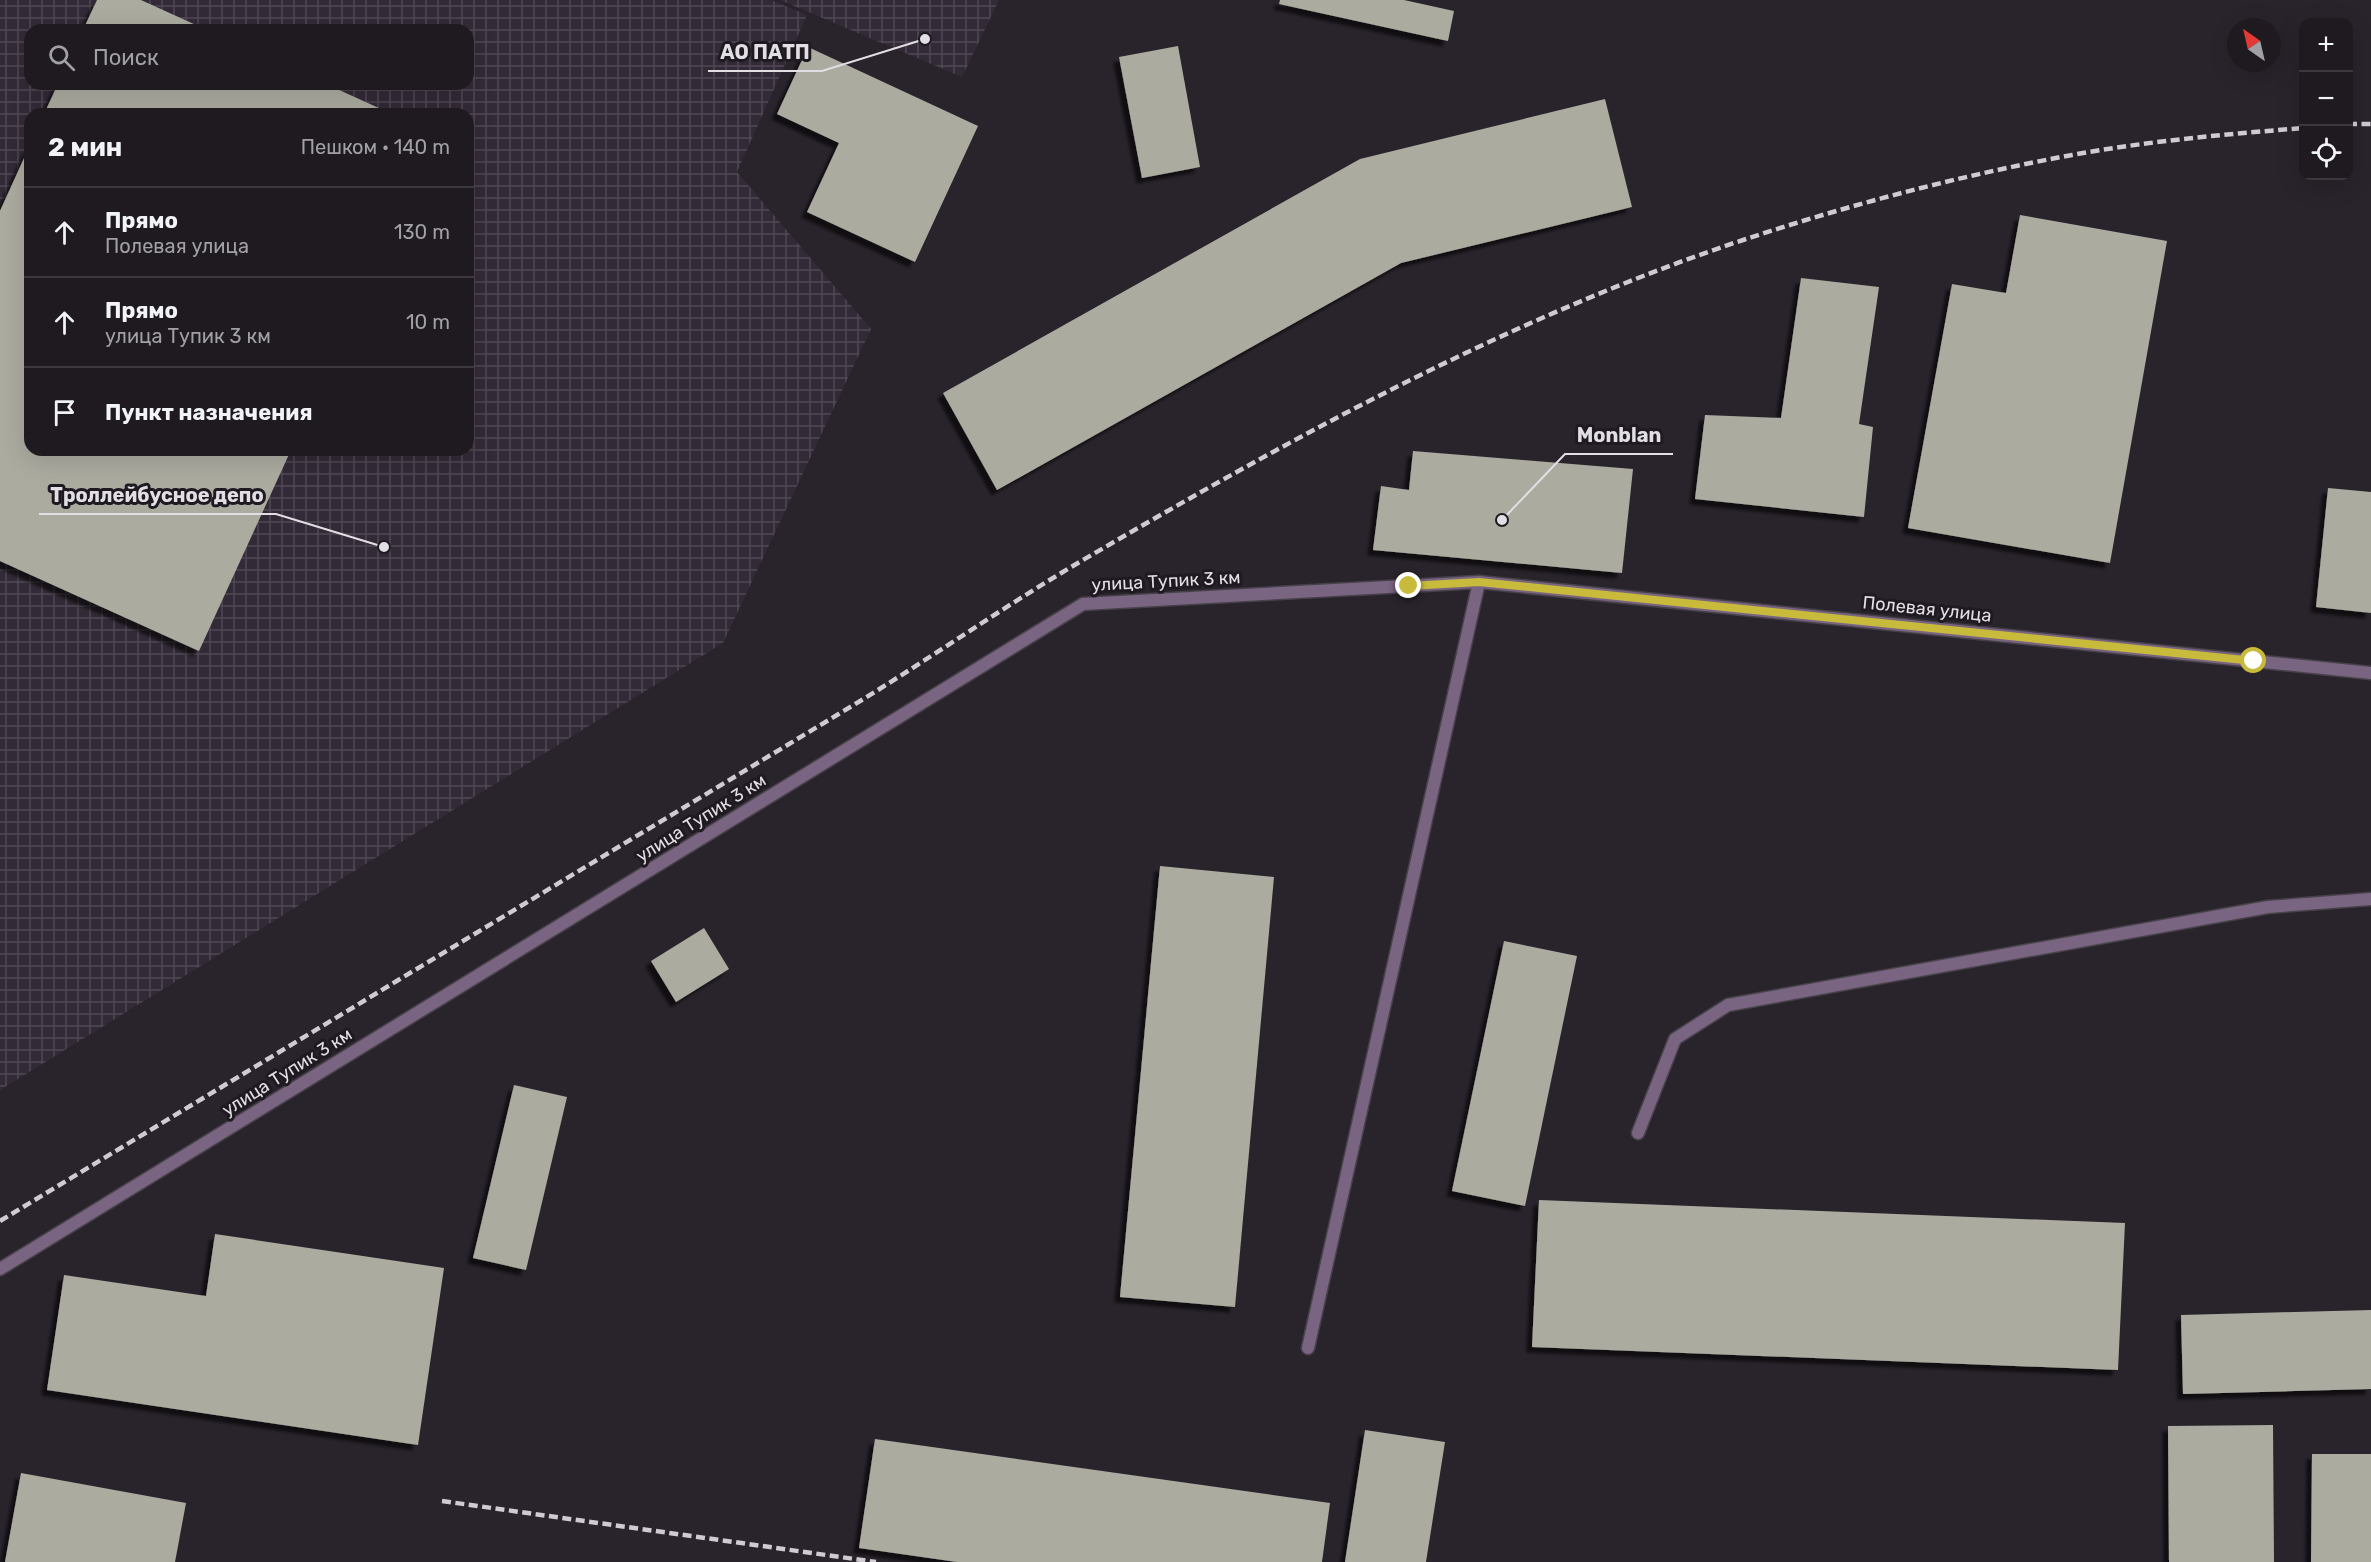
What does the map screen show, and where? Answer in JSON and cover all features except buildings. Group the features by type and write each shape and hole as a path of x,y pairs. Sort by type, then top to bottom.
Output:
{"street":[{"name":"Полевая улица","path":"1479,582 2371,673"},
{"name":"улица Тупик 3 км","path":"0,1269 1083,604 1479,582"},
{"path":"1308,1348 1479,582"},
{"path":"1638,1133 1675,1039 1728,1005 2268,907 2371,899"}],"shaded area":[{"path":"0,0 771,0 807,15 737,172 871,329 723,643 0,1090"},
{"path":"780,0 999,0 962,77"}],"railway":[{"path":"2353,124 2371,124"},
{"path":"0,1221 873,693 1083,560 1243,468 1325,424 1490,342 1574,304 1659,270 1786,226 1908,191 2031,163 2101,150 2188,138 2299,128"},
{"path":"442,1501 876,1562"}],"place":[{"name":"АО ПАТП","path":"925,39"},
{"name":"Monblan","path":"1502,520"},
{"name":"Троллейбусное депо","path":"384,547"}],"route":[{"path":"1409,586 1479,582 2254,661"}]}
